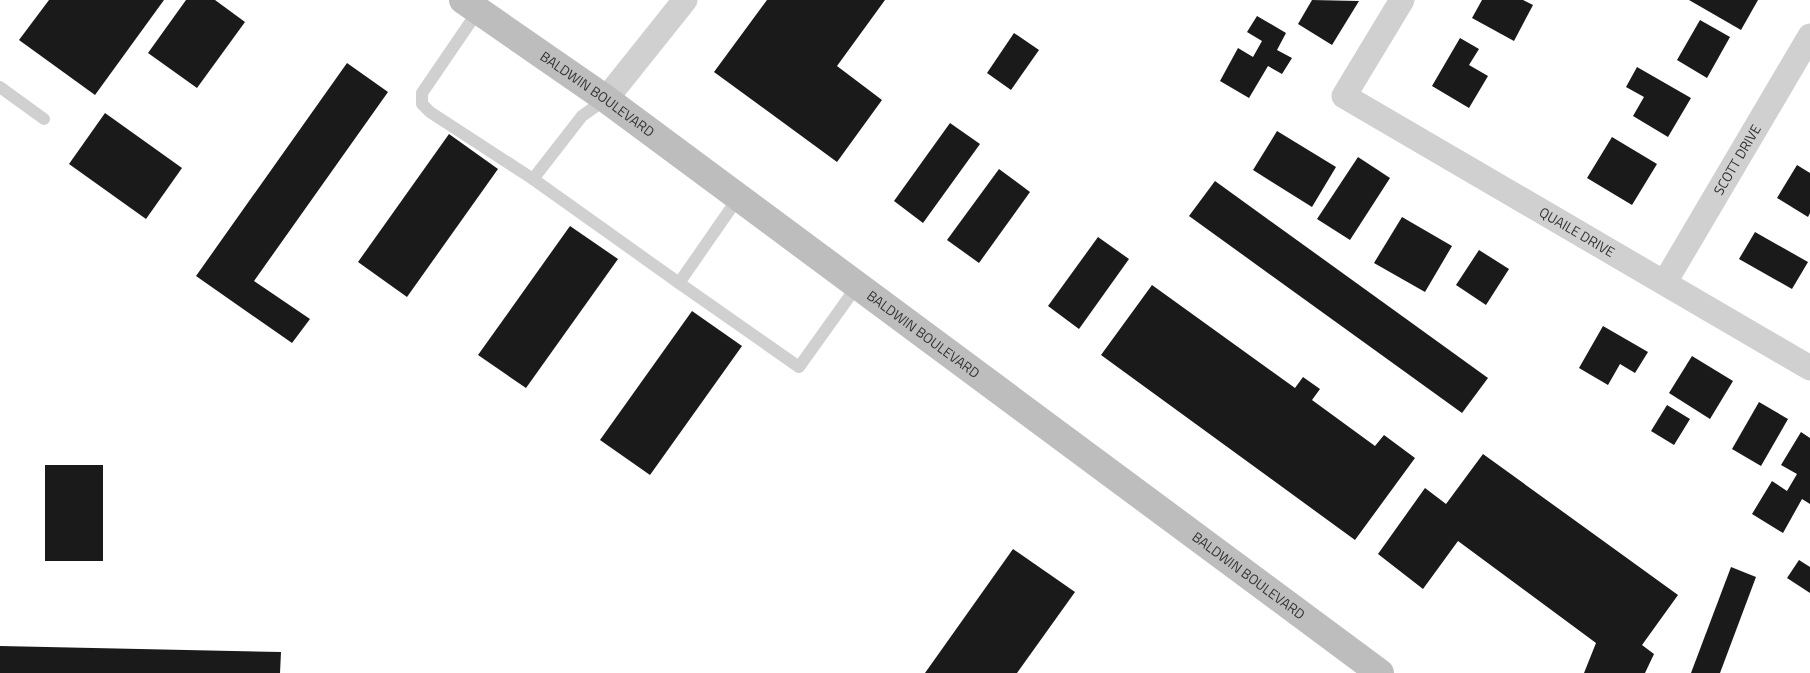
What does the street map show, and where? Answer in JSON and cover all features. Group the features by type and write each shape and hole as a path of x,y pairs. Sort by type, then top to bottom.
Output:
{"main road":[{"name":"BALDWIN BOULEVARD","path":"470,5 606,99 1380,673"}],"street":[{"path":"606,99 685,0"},
{"name":"QUAILE DRIVE","path":"1402,0 1344,96 1810,368"},
{"name":"SCOTT DRIVE","path":"1665,282 1810,36"}],"lane":[{"path":"470,5 422,93 422,104 430,112 533,179 798,368 857,286"},
{"path":"0,87 44,119"},
{"path":"533,179 582,116 606,99"},
{"path":"679,283 738,198"}],"building":[{"path":"49,0 164,0 95,95 19,40"},
{"path":"186,0 215,0 245,22 197,88 148,53"},
{"path":"767,0 885,0 837,66 882,100 837,162 714,72"},
{"path":"1312,0 1359,1 1332,45 1298,24"},
{"path":"1482,0 1523,0 1533,5 1514,41 1472,18"},
{"path":"1689,0 1758,0 1741,30"},
{"path":"1257,16 1286,33 1277,50 1292,58 1282,74 1268,66 1249,98 1220,81 1238,48 1253,57 1262,41 1247,32"},
{"path":"1700,20 1730,37 1707,78 1677,60"},
{"path":"1014,33 1039,50 1011,90 987,73"},
{"path":"1460,38 1479,49 1469,65 1488,76 1469,108 1432,86"},
{"path":"347,63 388,92 254,281 310,319 292,343 196,276"},
{"path":"1637,67 1691,98 1668,137 1633,116 1644,97 1626,87"},
{"path":"105,113 182,168 146,219 69,164"},
{"path":"950,123 980,144 923,223 894,201"},
{"path":"1277,131 1336,167 1312,207 1253,170"},
{"path":"449,134 498,169 407,297 358,262"},
{"path":"1612,137 1657,164 1632,205 1587,178"},
{"path":"1358,157 1390,178 1350,240 1317,219"},
{"path":"1797,165 1810,173 1810,213 1808,217 1777,198"},
{"path":"999,169 1030,192 979,263 947,240"},
{"path":"1215,181 1488,378 1462,413 1189,216"},
{"path":"1402,217 1452,246 1425,292 1374,263"},
{"path":"570,226 618,259 526,388 478,355"},
{"path":"1755,232 1808,262 1792,289 1739,259"},
{"path":"1098,237 1129,259 1079,329 1048,306"},
{"path":"1479,250 1509,269 1486,305 1456,285"},
{"path":"1152,285 1295,388 1303,377 1320,389 1312,400 1375,446 1384,435 1415,458 1355,540 1101,355"},
{"path":"692,311 742,346 650,475 600,440"},
{"path":"1603,326 1648,352 1635,373 1620,364 1608,385 1579,368"},
{"path":"1692,356 1733,381 1710,419 1669,393"},
{"path":"1759,402 1788,419 1761,466 1732,449"},
{"path":"1667,405 1690,419 1674,445 1651,431"},
{"path":"1801,432 1810,438 1810,504 1802,499 1783,533 1752,514 1772,481 1787,491 1797,474 1781,465"},
{"path":"1483,454 1678,595 1642,645 1654,654 1645,673 1584,673 1596,643 1458,541 1423,589 1378,554 1425,488 1446,504"},
{"path":"45,465 103,465 103,561 45,561"},
{"path":"1013,549 1075,592 1017,673 925,673"},
{"path":"1799,560 1810,567 1810,593 1787,578"},
{"path":"1731,567 1756,577 1720,673 1691,673"},
{"path":"0,646 281,652 280,673 0,673"}]}
